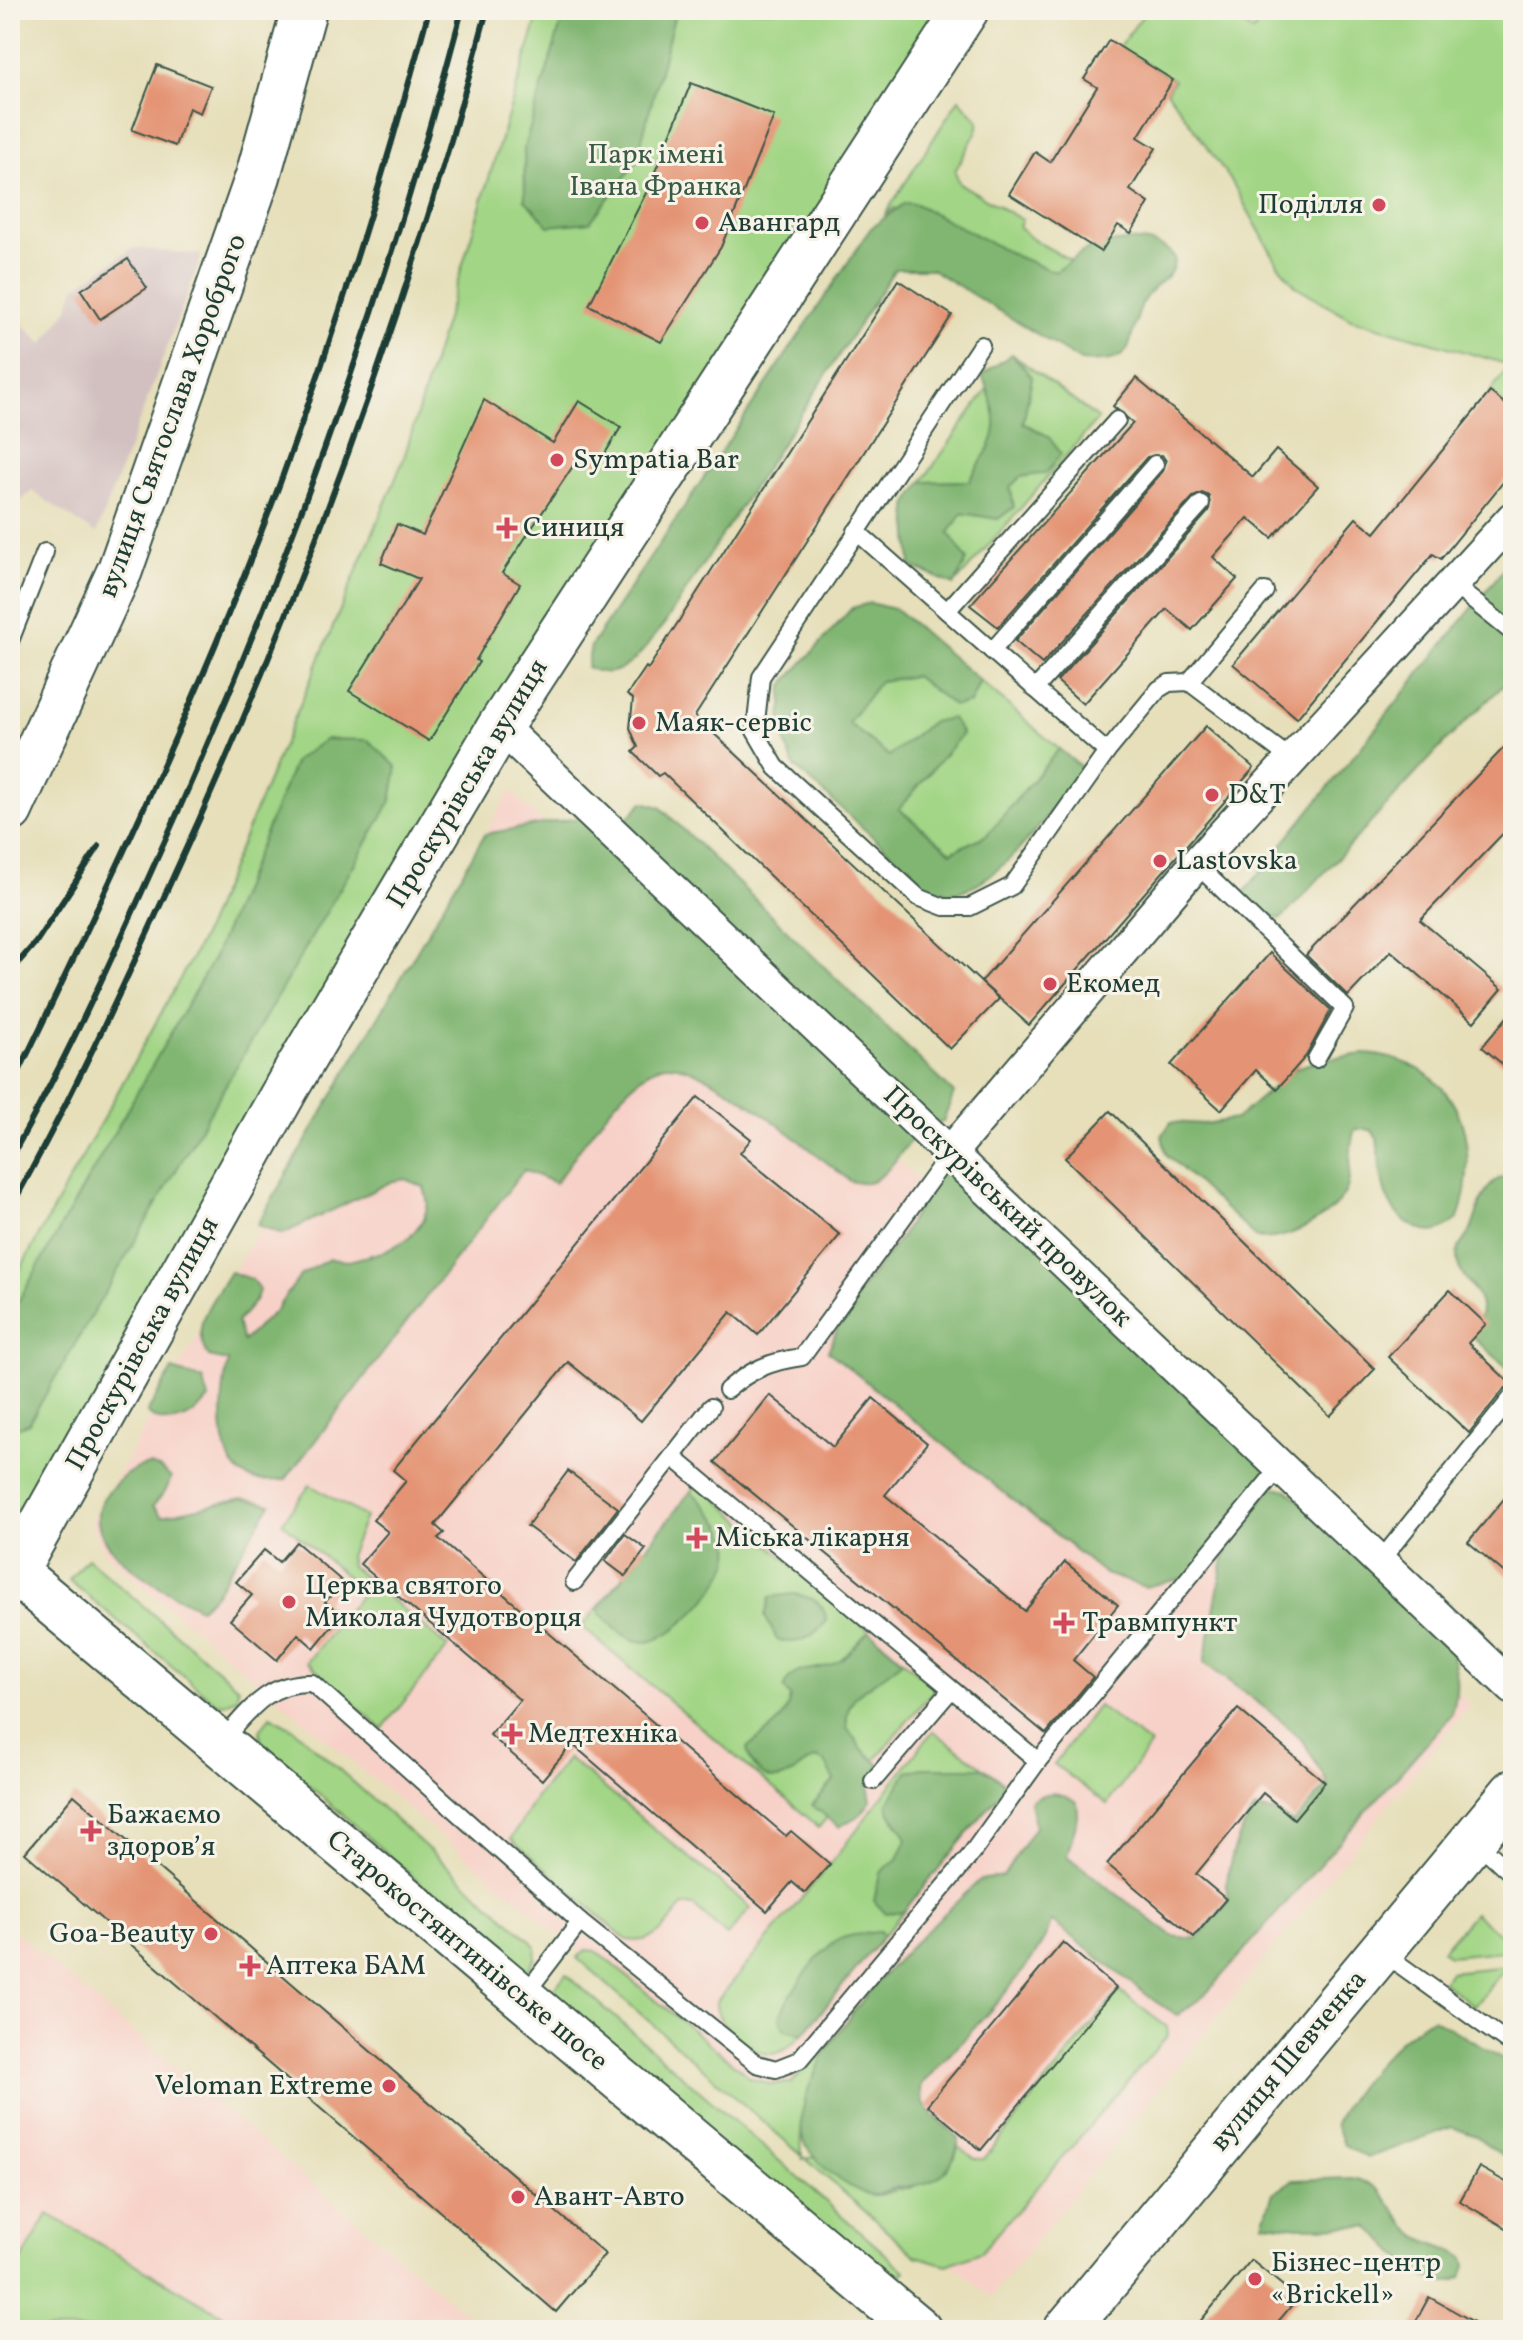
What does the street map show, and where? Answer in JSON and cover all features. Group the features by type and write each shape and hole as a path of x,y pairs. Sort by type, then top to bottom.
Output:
{"main road":[{"name":"вулиця Святослава Хороброго","path":"10,810 120,570 258,176 304,10"},
{"name":"Проскурівська вулиця","path":"12,1574 288,1085 500,726 966,10"},
{"name":"Старокостянтинівське шосе","path":"12,1574 219,1743 919,2330"},
{"name":"вулиця Шевченка","path":"1066,2330 1513,1792"}],"street":[{"path":"950,1153 1196,864 1513,518"},
{"name":"Проскурівський провулок","path":"500,726 1513,1688"}],"lane":[{"path":"981,345 761,677 755,731 776,767 918,897 944,907 970,907 1012,886 1107,752 1159,689 1169,683 1189,682 1291,759"},
{"path":"947,611 1117,420"},
{"path":"992,651 1155,464"},
{"path":"1035,689 1201,504"},
{"path":"856,531 1107,752"},
{"path":"10,641 45,552"},
{"path":"1451,583 1513,633"},
{"path":"1189,682 1265,591"},
{"path":"1196,864 1345,1008 1316,1059"},
{"path":"727,1390 749,1371 779,1360 802,1357 950,1153"},
{"path":"1380,1561 1513,1396"},
{"path":"574,1582 711,1407"},
{"path":"674,1458 950,1691 1038,1761"},
{"path":"219,1743 265,1694 291,1682 312,1683 580,1922 757,2064 776,2069 799,2060 969,1857 1038,1761 1280,1467"},
{"path":"873,1781 950,1691"},
{"path":"1474,1838 1513,1875"},
{"path":"522,1997 580,1922"},
{"path":"1381,1951 1513,2046"}],"shaded area":[{"path":"133,248 202,255 96,534 32,491 10,511 10,313 43,344 68,309 75,287"},
{"name":"Міська лікарня","path":"510,791 1470,1704 991,2297 105,1554 91,1522"},
{"path":"10,1928 485,2330 10,2330"}],"green space":[{"name":"Парк імені Івана Франка","path":"540,10 947,10 27,1513 10,1506 10,1288 199,944 403,461"},
{"path":"565,10 676,10 636,162 590,222 549,226 525,200 524,148"},
{"name":"Поділля","path":"1147,10 1226,10 1253,32 1271,10 1513,10 1513,411 1490,392 1510,365 1351,319 1296,286 1279,266 1232,182 1167,91 1174,80 1119,47"},
{"path":"959,99 979,121 977,131 955,171 959,183 1022,220 1019,227 1032,239 1072,261 1055,272 894,208 884,216"},
{"path":"905,203 916,204 1016,256 1055,272 1091,248 1116,242 1156,245 1175,258 1170,272 1143,302 1131,340 1122,355 1100,362 1081,361 931,269 895,269 665,623 641,653 622,668 600,672 587,667 591,646 871,228"},
{"path":"1012,354 1098,419 954,585 967,560 949,533 962,513 998,519 1014,507 1010,487 1020,477 1046,473 1048,436 1023,423 1032,377"},
{"path":"1012,354 1032,377 1023,423 1048,436 1061,454 1046,473 1020,477 1010,487 1014,507 998,519 962,513 949,533 967,560 954,585 911,566 907,505 922,482 969,481 987,452 995,430 993,407 982,375"},
{"path":"988,388 995,416 994,438 969,481 922,482"},
{"path":"1513,557 1513,676 1448,739 1286,914 1280,919 1246,906 1242,895"},
{"path":"870,603 897,610 980,681 970,703 954,706 915,676 880,681 848,723 889,756 932,722 952,718 962,734 899,809 951,852 987,835 1059,749 1083,769 1044,821 1013,855 979,883 961,891 947,892 925,884 794,766 781,731 783,685 852,608"},
{"path":"915,676 954,706 970,703 980,681 1059,749 987,835 951,852 899,809 961,734 932,722 889,756 848,723 880,681"},
{"path":"326,739 368,740 397,767 391,801 29,1423 10,1431 10,1316 214,957 295,761"},
{"path":"643,802 660,807 954,1093 943,1122 924,1128 892,1165 874,1180 863,1183 850,1181 729,1090 679,1066 661,1066 647,1073 618,1100 555,1183 524,1170 285,1480 257,1480 240,1472 231,1461 222,1428 228,1361 209,1357 203,1346 201,1324 230,1272 252,1279 259,1290 256,1300 237,1322 243,1341 275,1311 301,1275 329,1259 349,1261 386,1251 409,1238 424,1219 428,1203 424,1187 405,1179 393,1181 283,1234 257,1225 485,834 594,815 623,841 627,819"},
{"path":"1365,1054 1397,1060 1422,1071 1442,1088 1456,1109 1465,1133 1468,1160 1458,1219 1444,1228 1435,1232 1425,1231 1396,1213 1385,1191 1377,1137 1371,1130 1355,1129 1348,1185 1334,1206 1310,1225 1269,1239 1257,1238 1166,1154 1162,1136 1171,1122 1204,1124 1236,1119 1296,1068 1323,1059"},
{"path":"950,1153 1280,1467 1189,1577 1145,1587 1105,1574 828,1351 846,1309 902,1235"},
{"path":"1513,1174 1512,1372 1473,1337 1481,1307 1460,1270 1457,1257 1484,1195 1495,1181"},
{"path":"172,1370 203,1379 209,1399 188,1417 164,1421 147,1413"},
{"path":"150,1465 162,1469 171,1478 153,1506 162,1516 242,1498 271,1504 215,1594 200,1608 164,1589 124,1561 108,1545 99,1527 99,1509 109,1491 127,1474"},
{"path":"698,1483 935,1688 819,1827 582,1627"},
{"path":"310,1485 365,1517 349,1556 351,1566 448,1647 382,1729 307,1662 364,1591 282,1522"},
{"path":"1273,1487 1288,1490 1446,1640 1456,1677 1452,1714 1204,1996 1177,2015 1051,1921 1045,1938 1015,1981 922,2084 921,2093 927,2108 959,2140 946,2170 932,2181 876,2195 861,2192 838,2179 808,2148 801,2126 807,2093 822,2059 843,2025 898,1959 980,1880 1003,1876 1035,1827 1030,1801 1054,1793 1077,1802 1078,1816 1067,1856 1172,1936 1196,1939 1228,1902 1228,1878 1233,1853 1242,1829 1255,1809 1273,1812 1294,1823 1328,1784 1304,1742 1276,1716 1204,1663 1224,1558 1236,1531"},
{"path":"691,1491 724,1530 730,1545 730,1558 714,1588 688,1618 659,1638 647,1642 632,1639 613,1626 598,1609"},
{"path":"87,1558 238,1687 237,1698 224,1704 216,1703 69,1580"},
{"path":"794,1594 821,1605 826,1622 804,1639 792,1642 777,1640 765,1616 770,1597"},
{"path":"869,1631 902,1660 851,1703 847,1727 861,1748 880,1765 868,1784 871,1801 861,1814 839,1827 812,1805 835,1780 825,1762 816,1758 782,1778 769,1778 754,1766 747,1748 785,1714 790,1696 784,1689 793,1675 837,1662"},
{"path":"1098,1706 1151,1745 1107,1804 1054,1764"},
{"path":"270,1716 294,1729 530,1940 536,1948 535,1959 526,1971 519,1971 275,1755 261,1741 260,1731"},
{"path":"933,1731 1007,1785 803,2034 780,2052 762,2053 753,2049 727,2028 716,2002 830,1864"},
{"path":"568,1758 751,1908 727,1936 694,1906 683,1906 653,1937 627,1940 511,1839 536,1797"},
{"path":"922,1768 983,1768 1007,1785 903,1912 886,1914 874,1901 880,1873 898,1858 907,1840 890,1813 888,1803 907,1772"},
{"path":"1474,1913 1513,1946 1513,1950 1449,1956 1442,1950"},
{"path":"880,1931 883,1936 803,2034 785,2030 780,2020 782,2011 803,1976 822,1954 842,1938"},
{"path":"586,1950 596,1951 751,2078 769,2084 791,2083 841,2030 809,2094 801,2126 802,2156 577,1958"},
{"path":"1507,1966 1474,2006 1442,1981 1450,1972"},
{"path":"566,1974 905,2271 889,2289 551,2001 554,1989"},
{"path":"1119,1991 1167,2027 1168,2035 981,2252 947,2265 916,2256 805,2158 814,2157 842,2180 866,2194 879,2195 911,2188 955,2158 958,2147 976,2159 984,2159"},
{"path":"1433,2018 1513,2065 1513,2164 1476,2136 1452,2127 1367,2158 1343,2144 1335,2124 1353,2095 1391,2050"},
{"path":"1352,2178 1364,2181 1381,2192 1412,2232 1464,2258 1466,2266 1462,2277 1448,2282 1435,2281 1422,2275 1368,2226 1300,2227 1263,2223 1273,2193 1293,2180"},
{"path":"48,2214 249,2330 10,2330 10,2281"}],"building":[{"path":"1109,40 1173,80 1138,137 1156,148 1130,190 1149,203 1131,233 1118,225 1101,252 1009,194 1035,152 1050,162 1097,87 1084,79"},
{"path":"157,65 211,86 200,113 189,108 175,146 132,130"},
{"path":"691,83 774,116 721,247 661,342 589,305 648,189"},
{"path":"128,259 147,288 100,319 81,290"},
{"path":"898,280 952,315 695,716 999,999 950,1049 663,773 658,776 633,752 638,747 630,728 633,699 627,695 646,667 648,669"},
{"path":"1136,378 1253,477 1276,450 1318,486 1272,538 1248,518 1213,557 1237,579 1192,630 1167,609 1083,704 1057,681 1209,511 1209,496 1202,493 1193,497 1042,664 1015,641 1163,471 1166,461 1162,455 1147,457 998,627 970,605 1133,423 1113,406"},
{"path":"1490,392 1513,410 1513,470 1441,559 1433,554 1297,718 1233,664 1356,518 1375,533"},
{"path":"484,400 553,443 579,401 621,427 598,465 581,454 502,573 520,584 476,660 479,662 429,741 349,691 419,579 381,563 397,524 423,535"},
{"path":"1206,726 1254,768 1029,1025 981,982"},
{"path":"1513,738 1513,823 1420,920 1502,989 1474,1022 1391,951 1348,996 1306,955"},
{"path":"1270,953 1331,1010 1306,1056 1277,1089 1256,1070 1221,1110 1171,1065"},
{"path":"1513,1010 1513,1073 1482,1047"},
{"path":"698,1097 751,1139 740,1153 840,1235 758,1335 731,1312 641,1421 568,1362 435,1525 444,1533 438,1538 786,1836 791,1831 830,1864 805,1893 792,1882 767,1911 572,1744 542,1780 490,1735 520,1700 360,1564 388,1532 373,1520 406,1481 393,1470"},
{"path":"1110,1111 1375,1369 1330,1416 1065,1158"},
{"path":"1450,1290 1486,1324 1468,1343 1512,1385 1504,1389 1469,1433 1388,1357"},
{"path":"770,1395 833,1447 873,1398 927,1443 885,1495 1025,1611 1065,1562 1118,1605 1073,1660 1093,1677 1046,1734 715,1462"},
{"path":"568,1471 618,1508 576,1562 527,1526"},
{"path":"1513,1488 1513,1580 1468,1542"},
{"path":"625,1534 646,1549 625,1576 605,1561"},
{"path":"296,1542 343,1582 325,1602 341,1615 314,1648 298,1634 277,1660 230,1620 252,1595 236,1582 264,1550 279,1562"},
{"path":"1238,1709 1325,1782 1294,1819 1263,1793 1196,1874 1226,1899 1194,1937 1107,1864"},
{"path":"74,1795 605,2254 556,2312 25,1853"},
{"path":"1063,1942 1116,1988 981,2150 927,2105"},
{"path":"1479,2167 1513,2186 1513,2232 1460,2201"},
{"name":"Бізнес-центр «Brickell»","path":"1251,2260 1298,2298 1271,2330 1193,2330"},
{"path":"1429,2297 1488,2330 1411,2330"}],"railway":[{"path":"10,1090 152,790 219,637 280,483 360,248 429,10"},
{"path":"10,1159 104,976 201,759 287,549 364,336 432,119 462,10"},
{"path":"10,1209 73,1090 150,929 262,674 306,565 386,346 456,123 487,10"},
{"path":"10,972 36,942 99,846"}],"place":[{"name":"Поділля","path":"1379,205"},
{"name":"Авангард","path":"702,223"},
{"name":"Sympatia Bar","path":"557,460"},
{"name":"Синиця","path":"507,528"},
{"name":"Маяк-сервіс","path":"639,723"},
{"name":"D&T","path":"1212,795"},
{"name":"Lastovska","path":"1160,861"},
{"name":"Екомед","path":"1050,984"},
{"name":"Міська лікарня","path":"697,1538"},
{"name":"Церква святого Миколая Чудотворця","path":"289,1602"},
{"name":"Травмпункт","path":"1064,1623"},
{"name":"Медтехніка","path":"512,1734"},
{"name":"Бажаємо здоровʼя","path":"91,1831"},
{"name":"Goa-Beauty","path":"211,1934"},
{"name":"Аптека БАМ","path":"250,1966"},
{"name":"Veloman Extreme","path":"389,2086"},
{"name":"Авант-Авто","path":"518,2197"},
{"name":"Бізнес-центр «Brickell»","path":"1255,2279"}]}
